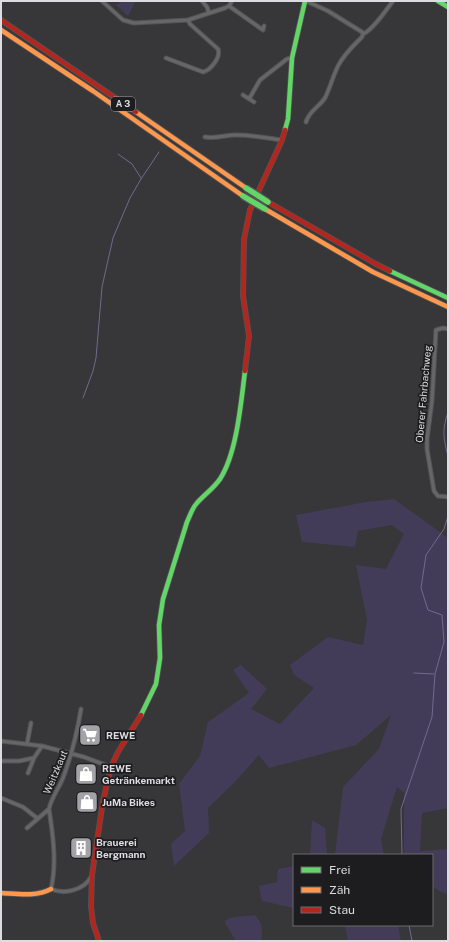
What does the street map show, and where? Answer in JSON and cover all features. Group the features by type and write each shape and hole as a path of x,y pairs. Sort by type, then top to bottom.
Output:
{"main road":[{"path":"99,941 91,906 92,875 103,801 111,767 118,752 145,708 156,684 159,665 159,625 163,599 187,522 196,504 225,471 232,451 248,351 249,336 243,296 244,239 250,210 282,140 288,119 292,58 305,1"},
{"path":"438,1 448,8"},
{"name":"A 3","path":"1,20 148,122 268,202 376,264 448,298"},
{"name":"A 3","path":"1,30 52,63 243,196 373,272 430,300 448,307"},
{"path":"1,893 30,894 46,892 51,889"}],"street":[{"path":"102,1 118,17 128,22 188,20 229,6 232,1"},
{"path":"202,1 207,7 209,13"},
{"path":"305,1 328,11 363,34"},
{"path":"306,122 308,115 318,107 324,98 339,64 346,53 363,34 374,25 393,1"},
{"path":"229,6 264,28 262,34"},
{"path":"166,58 203,72 206,71 218,57 218,48 190,24 188,20"},
{"path":"249,99 260,80 282,62 292,58"},
{"path":"243,95 254,102"},
{"path":"205,137 213,139 235,135 282,140"},
{"name":"Oberer Fahrbachweg","path":"448,329 443,328 436,330 432,401 427,439 427,449 436,494 440,497 448,497"},
{"name":"Weitzkaut","path":"51,889 53,882 54,846 49,809 50,803 61,783 72,754 81,709"},
{"path":"27,744 32,723"},
{"path":"1,741 42,746 111,767"},
{"path":"28,773 34,758 42,746"},
{"path":"1,761 19,761 34,758"},
{"path":"1,798 23,806 37,818"},
{"path":"26,828 49,809"},
{"path":"51,889 65,892 76,889 86,884 92,875"}],"shaded area":[{"path":"123,1 136,1 128,16 116,5"},
{"path":"394,499 448,538 448,808 422,813 420,851 448,849 448,894 439,891 433,887 433,854 404,854 404,793 397,787 381,839 384,854 335,854 343,787 379,749 391,715 356,745 269,768 259,755 234,783 208,808 209,833 174,866 171,844 185,831 179,784 200,756 208,722 249,693 233,670 241,665 267,689 251,709 280,724 314,688 294,675 290,665 328,637 363,645 367,620 356,565 386,569 404,534 392,525 358,531 355,547 302,542 296,515 366,502"},
{"path":"312,820 325,828 327,854 310,854"},
{"path":"293,866 293,908 262,901 259,886 277,882 278,869"},
{"path":"255,915 260,921 262,927 261,941 236,941 225,923 226,920 229,918"},
{"path":"345,926 398,926 401,941 348,941"}],"waterway":[{"path":"83,398 96,358 102,287 113,238 130,198 159,152"},
{"path":"118,154 132,164 141,178"},
{"path":"448,412 444,434 448,456"},
{"path":"402,854 401,809 432,717 435,674 444,642 442,615 428,610 421,588 426,555 444,529 448,516"},
{"path":"414,673 434,674"},
{"path":"409,926 412,941"}],"traffic: fast":[{"path":"285,130 288,119 292,58 305,1"},
{"path":"438,1 448,7"},
{"path":"246,188 268,202"},
{"path":"243,196 265,209"},
{"path":"390,271 448,298"},
{"path":"141,715 156,684 160,658 159,625 163,599 191,512 195,505 220,479 231,456 240,412 245,371"}],"traffic: slow":[{"path":"1,30 93,91 243,196"},
{"path":"136,112 246,188"},
{"path":"265,209 373,272 448,307"},
{"path":"1,893 33,894 45,892 51,889"}],"traffic: jam":[{"path":"1,20 136,112"},
{"path":"245,371 249,336 243,296 244,239 250,210 282,140 285,130"},
{"path":"268,202 390,271"},
{"path":"99,941 93,923 91,906 92,875 103,801 111,767 118,752 141,715"}],"place":[{"name":"REWE","path":"90,735"},
{"name":"REWE Getränkemarkt","path":"86,774"},
{"name":"JuMa Bikes","path":"87,802"},
{"name":"Brauerei Bergmann","path":"81,848"}]}
